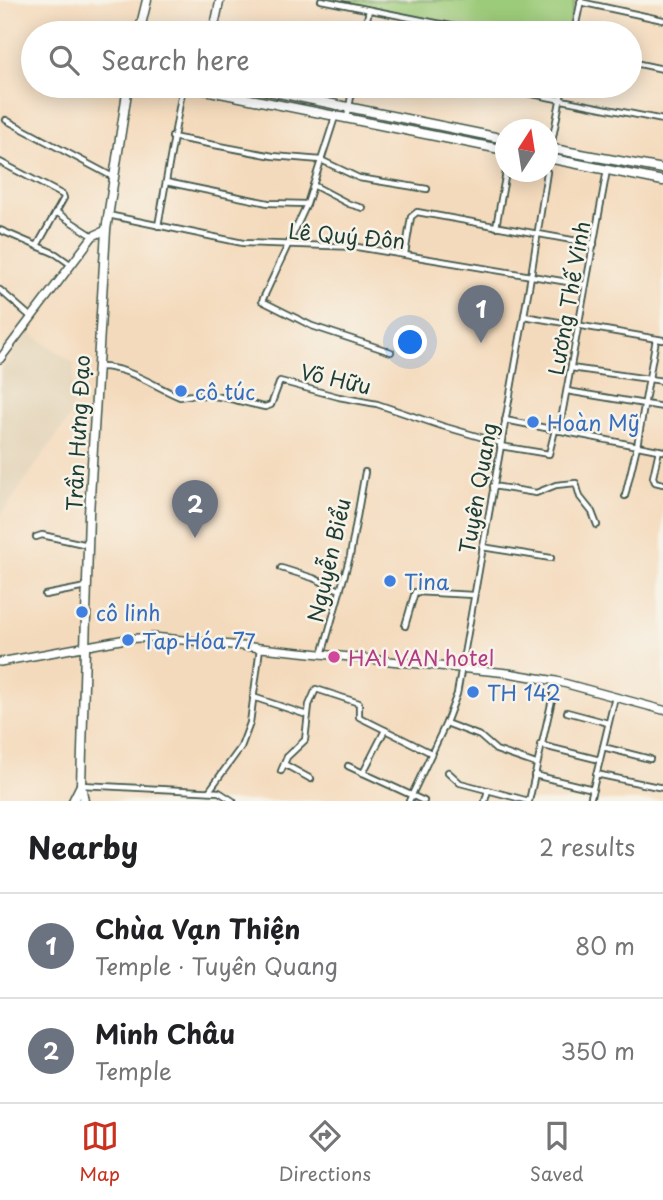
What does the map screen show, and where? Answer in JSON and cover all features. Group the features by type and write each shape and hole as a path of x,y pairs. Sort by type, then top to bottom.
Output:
{"main road":[{"path":"142,21 146,0"},
{"path":"215,21 220,0"},
{"name":"Trần Hưng Đạo","path":"84,801 81,785 88,545 106,230 126,98"},
{"path":"252,98 335,116 348,113 495,137"},
{"path":"290,98 495,147"},
{"path":"558,150 663,169"},
{"path":"558,163 663,181"},
{"path":"0,359 93,236 106,230"},
{"path":"0,662 125,639 153,637 461,667 556,681 663,710"},
{"name":"Trần Hưng Đạo","path":"73,801 81,785"}],"street":[{"path":"321,0 424,21"},
{"path":"576,21 580,1 663,20"},
{"path":"367,21 369,10"},
{"path":"642,65 663,69"},
{"path":"158,226 181,98"},
{"path":"348,113 351,98"},
{"path":"551,98 663,120"},
{"path":"556,119 561,100"},
{"path":"335,116 307,204 262,301 312,326 391,352"},
{"path":"6,120 113,177"},
{"path":"172,137 273,156 321,160 359,178 427,189"},
{"path":"0,162 63,195 64,198 37,246"},
{"name":"Lương Thế Vinh","path":"557,430 567,391 607,170"},
{"path":"166,182 268,203 307,204"},
{"path":"496,226 504,182"},
{"name":"Tuyên Quang","path":"410,798 457,694 545,182"},
{"path":"313,185 349,204 363,208"},
{"path":"56,212 93,236"},
{"path":"405,254 414,212 593,244"},
{"name":"Lê Quý Đôn","path":"107,215 243,243 347,246 586,285"},
{"path":"0,230 56,254 70,264"},
{"path":"0,290 31,317"},
{"path":"524,316 663,340"},
{"path":"625,496 656,339"},
{"name":"Võ Hữu","path":"98,367 112,366 180,397 190,394 208,396 265,407 271,405 280,381 377,404 500,444"},
{"path":"571,368 663,381"},
{"path":"567,391 663,407"},
{"path":"505,420 661,451 653,477 655,482 663,484"},
{"path":"500,444 549,454 557,430"},
{"name":"Nguyễn Biểu","path":"323,654 350,556 365,472"},
{"path":"493,486 536,492 556,485 576,483 580,497 590,509 597,525"},
{"path":"36,537 41,535 88,545"},
{"path":"482,547 551,558"},
{"path":"281,568 340,590"},
{"path":"45,595 87,586"},
{"path":"405,626 415,592 474,595"},
{"path":"209,791 241,747 250,723 260,648"},
{"path":"448,772 457,782 529,801 556,681"},
{"path":"281,771 287,757 305,740 307,715 316,689 359,703 359,717 431,753"},
{"path":"590,801 615,696"},
{"path":"253,697 307,715"},
{"path":"567,712 608,723"},
{"path":"446,723 480,736 496,750 536,765"},
{"path":"363,773 385,730"},
{"path":"540,745 600,760"},
{"path":"603,747 650,759"},
{"path":"284,764 311,779"},
{"path":"348,766 410,798 424,801"},
{"path":"596,774 663,788"},
{"path":"534,775 593,789"},
{"path":"81,785 219,792 233,801"},
{"path":"485,801 488,790"}],"shaded area":[{"path":"29,332 74,363 72,414 0,516 0,371"}],"green space":[{"path":"330,0 575,0 571,21 434,21"}],"place":[{"name":"Chùa Vạn Thiện","path":"481,343"},
{"name":"cô túc","path":"181,391"},
{"name":"Hoàn Mỹ","path":"533,422"},
{"name":"Minh Châu","path":"195,538"},
{"name":"Tina","path":"390,581"},
{"name":"cô linh","path":"82,612"},
{"name":"Tap Hóa 77","path":"128,640"},
{"name":"HAI VAN hotel","path":"334,657"},
{"name":"TH 142","path":"473,692"}]}
